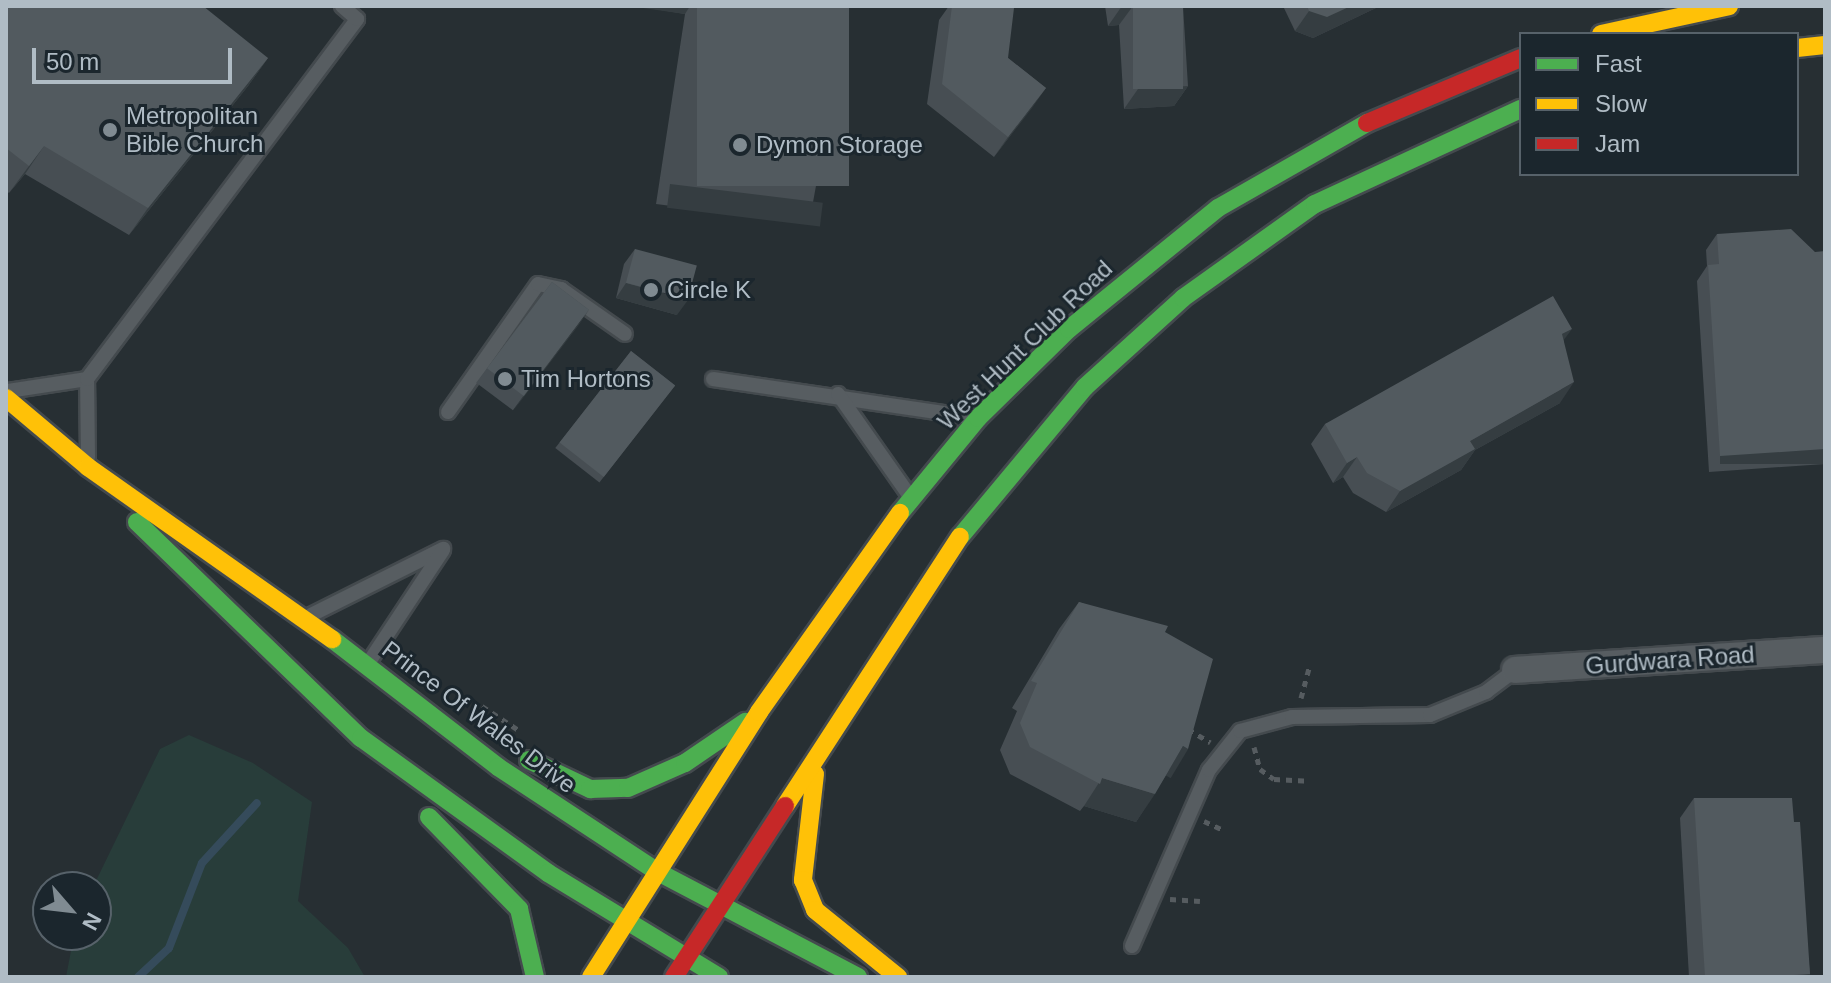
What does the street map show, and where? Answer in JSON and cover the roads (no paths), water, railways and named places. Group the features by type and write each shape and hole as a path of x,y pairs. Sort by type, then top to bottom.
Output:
{"main road":[{"path":"1610,32 1729,6"},
{"path":"1799,48 1825,45"},
{"name":"West Hunt Club Road","path":"591,977 759,712 911,498 978,418 1069,329 1218,208 1394,107 1519,59"},
{"path":"674,977 820,749 997,488 1132,342 1315,204 1519,110"},
{"name":"Prince Of Wales Drive","path":"6,398 88,467 412,695 498,767 658,872 858,977"},
{"name":"Prince Of Wales Drive","path":"88,467 184,574 301,687 361,738 627,922 719,977"},
{"path":"301,687 346,682 368,664"},
{"path":"412,695 543,768 604,791 685,763 759,712"},
{"path":"361,738 395,786 505,888 528,924 535,977"},
{"path":"820,749 803,880 815,910 898,977"}],"street":[{"name":"Gurdwara Road","path":"1515,670 1825,650"}],"lane":[{"path":"88,467 87,379 357,19 342,6"},
{"path":"448,412 538,284 561,289 625,334"},
{"path":"6,392 87,379"},
{"path":"713,379 838,394 978,418"},
{"path":"838,394 911,498"},
{"path":"302,618 351,601 443,549 394,634 368,664"},
{"path":"1132,946 1221,750 1240,731 1292,717 1430,715 1486,692 1515,670"}],"waterway":[{"path":"138,977 169,948 202,863 257,803"}],"place":[{"name":"Metropolitan Bible Church","path":"110,130"},
{"name":"Dymon Storage","path":"740,145"},
{"name":"Circle K","path":"651,290"},
{"name":"Tim Hortons","path":"505,379"}]}
